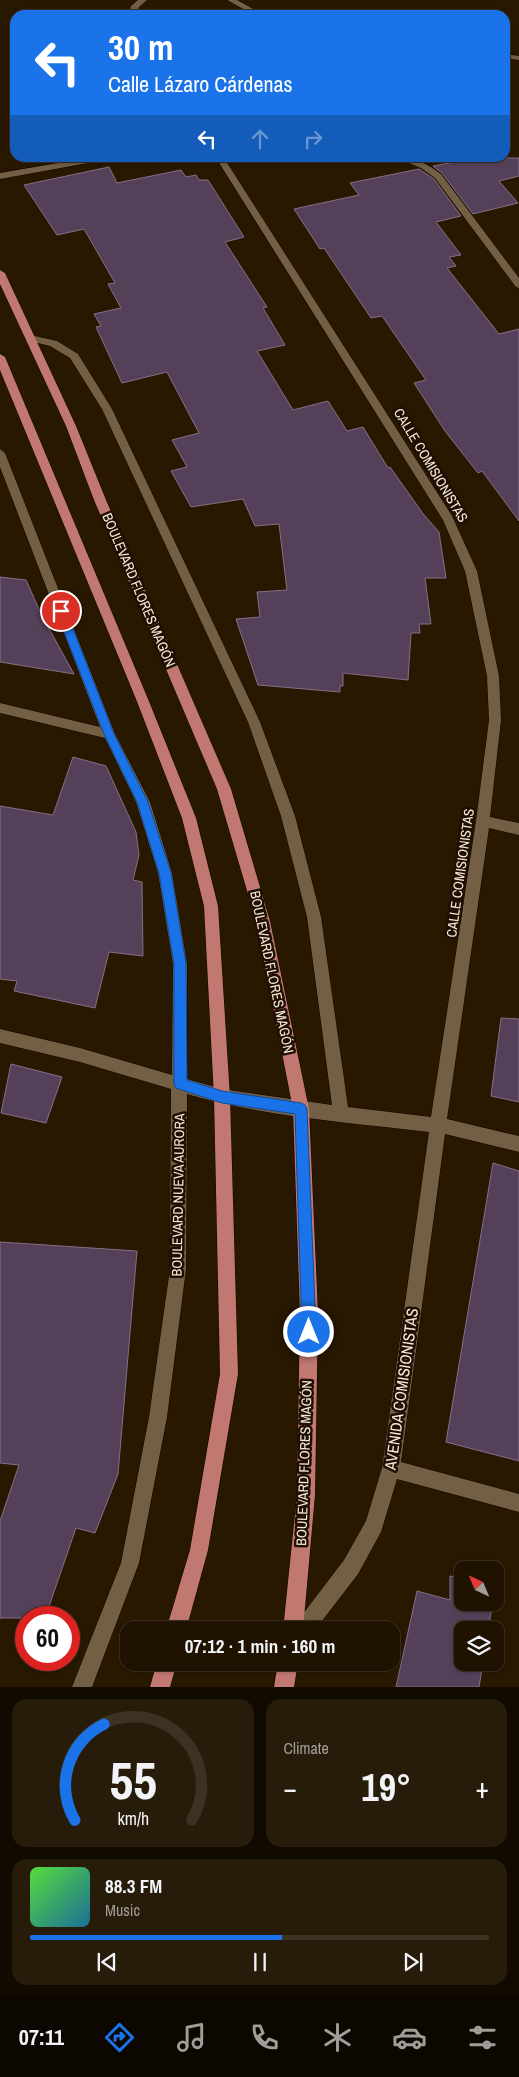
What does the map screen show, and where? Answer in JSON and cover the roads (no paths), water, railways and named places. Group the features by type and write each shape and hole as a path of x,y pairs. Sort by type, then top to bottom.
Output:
{"main road":[{"name":"BOULEVARD FLORES MAGÓN","path":"0,273 71,426 100,500 224,789 264,920 301,1109 309,1304 306,1495 294,1621"},
{"path":"0,357 135,681 189,818 211,906 222,1097 229,1374 199,1550 179,1621"},
{"path":"160,1687 164,1671"},
{"path":"284,1687 287,1671"}],"street":[{"path":"134,10 135,6 143,0"},
{"path":"231,0 250,10"},
{"path":"0,176 77,162"},
{"name":"CALLE COMISIONISTAS","path":"223,162 448,519 471,571 493,676 495,720 483,821 438,1125"},
{"path":"412,162 424,166 438,176 519,285"},
{"path":"30,338 53,343 74,356 107,409 254,722 288,816 314,917 341,1113"},
{"name":"BOULEVARD NUEVA AURORA","path":"0,453 109,734 143,802 165,873 180,964 178,1269 158,1417 130,1563 82,1687"},
{"path":"0,708 109,734"},
{"path":"483,821 519,829"},
{"path":"0,1036 80,1055 222,1097 301,1109 438,1125 519,1144"},
{"name":"AVENIDA COMISIONISTAS","path":"310,1621 352,1566 374,1525 391,1468 438,1125"},
{"path":"391,1468 519,1503"}]}
